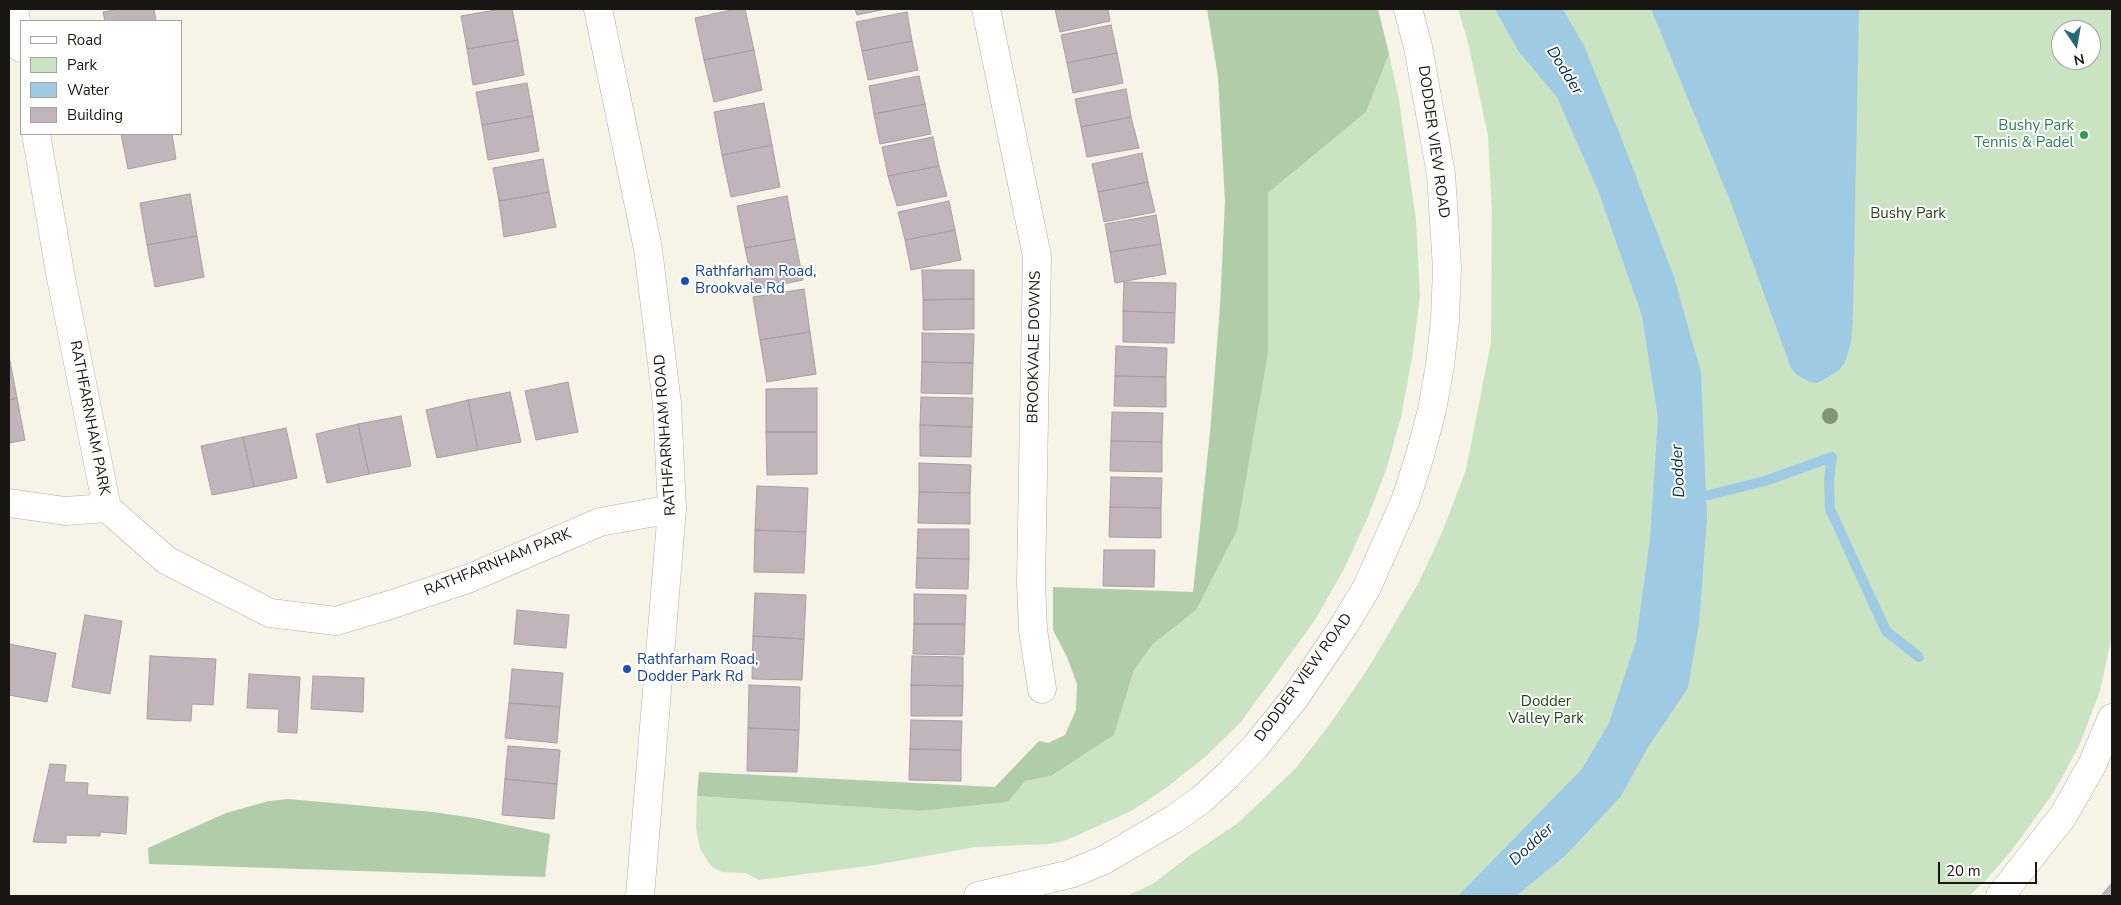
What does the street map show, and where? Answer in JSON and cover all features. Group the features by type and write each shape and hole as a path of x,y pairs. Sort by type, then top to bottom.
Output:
{"street":[{"path":"14,9 20,42"},
{"name":"RATHFARNHAM ROAD","path":"598,9 648,249 667,404 672,509 640,896"},
{"name":"BROOKVALE DOWNS","path":"986,9 1036,256 1031,582 1033,630 1042,689"},
{"name":"DODDER VIEW ROAD","path":"978,896 1070,874 1104,860 1166,824 1202,799 1255,747 1294,699 1345,624 1367,587 1406,499 1420,455 1438,374 1444,320 1447,268 1440,174 1424,74 1408,9"},
{"name":"RATHFARNHAM PARK","path":"36,135 61,278 108,508 166,560 270,613 336,621 470,578 600,522 672,509"},
{"path":"9,503 65,511 108,508"},
{"path":"2000,896 2062,816 2092,765 2112,718"}],"green space":[{"path":"1207,9 1378,9 1389,54 1366,112 1268,193 1268,352 1237,530 1196,610 1153,644 1134,670 1114,735 1051,776 1025,781 1008,802 920,811 697,796 699,772 995,787 1039,741 1048,743 1065,735 1076,710 1077,684 1067,657 1053,630 1053,587 1193,592 1210,433 1220,307 1225,201 1218,77"},
{"path":"1458,9 2112,9 2112,635 2100,691 2079,746 2054,792 2012,850 1969,896 1126,896 1153,884 1189,856 1238,823 1295,769 1330,724 1369,667 1419,582 1443,530 1466,470 1491,342 1492,211 1488,136 1468,42"},
{"path":"1389,54 1399,100 1416,220 1420,296 1413,352 1401,417 1387,467 1368,517 1344,569 1315,620 1241,722 1205,757 1166,788 1133,810 1067,840 1050,844 976,847 875,865 759,880 746,873 722,872 714,868 700,848 696,828 697,796 920,811 1008,802 1025,781 1051,776 1114,735 1134,670 1153,644 1196,610 1268,352 1268,193 1366,112"},
{"path":"288,799 433,812 474,818 550,834 545,877 149,864 148,848 226,813 269,801"}],"water":[{"name":"Dodder","path":"1495,9 1563,9 1584,46 1674,277 1701,373 1707,518 1699,624 1688,688 1648,747 1621,796 1566,855 1516,896 1458,896 1582,769 1609,723 1636,641 1650,539 1658,418 1642,316 1598,190 1557,97 1519,52"},
{"path":"1651,9 1859,9 1851,343 1845,362 1839,370 1817,383 1810,382 1797,375 1791,368 1731,203"}],"building":[{"path":"121,9 154,9 156,20 105,20 103,12"},
{"path":"512,9 518,40 467,49 461,16"},
{"path":"736,9 745,9 754,50 704,60 695,18"},
{"path":"855,9 886,9 857,15"},
{"path":"1055,9 1108,9 1110,21 1060,32"},
{"path":"907,12 912,41 862,51 856,22"},
{"path":"1111,25 1117,53 1067,63 1061,35"},
{"path":"518,40 524,75 473,85 467,49"},
{"path":"912,41 918,70 868,80 862,51"},
{"path":"754,50 762,90 714,102 704,60"},
{"path":"1117,53 1123,83 1073,93 1067,63"},
{"path":"919,76 925,104 874,114 869,86"},
{"path":"527,83 533,116 482,125 476,92"},
{"path":"1126,89 1131,117 1081,127 1075,99"},
{"path":"764,103 772,145 722,155 714,112"},
{"path":"925,104 931,134 880,144 874,114"},
{"path":"533,116 539,151 488,160 482,125"},
{"path":"1131,117 1139,148 1087,157 1081,127"},
{"path":"121,135 172,135 176,159 128,169"},
{"path":"933,137 939,166 888,176 882,147"},
{"path":"772,145 780,187 731,197 722,155"},
{"path":"1142,153 1148,182 1098,192 1092,164"},
{"path":"543,159 549,192 499,201 493,168"},
{"path":"939,166 947,196 897,206 888,176"},
{"path":"1148,182 1155,212 1104,222 1098,192"},
{"path":"549,192 556,227 504,237 499,201"},
{"path":"190,194 197,236 147,245 140,203"},
{"path":"787,196 795,239 745,248 737,206"},
{"path":"949,201 955,230 905,240 898,212"},
{"path":"1156,215 1161,244 1110,252 1105,224"},
{"path":"955,230 961,260 911,270 905,240"},
{"path":"197,236 204,277 155,287 147,245"},
{"path":"795,239 803,280 754,290 745,248"},
{"path":"1161,244 1166,274 1115,283 1110,252"},
{"path":"922,270 974,270 974,299 923,300"},
{"path":"1124,282 1176,283 1175,313 1123,311"},
{"path":"804,289 810,332 760,340 753,297"},
{"path":"974,299 974,329 923,330 923,300"},
{"path":"1123,311 1175,313 1174,343 1123,342"},
{"path":"810,332 816,374 767,382 760,340"},
{"path":"922,333 974,334 973,363 922,362"},
{"path":"1116,346 1167,348 1166,377 1115,376"},
{"path":"9,356 17,398 9,400"},
{"path":"922,362 973,363 972,394 921,393"},
{"path":"1115,376 1166,377 1166,407 1114,406"},
{"path":"568,382 578,432 536,440 525,391"},
{"path":"817,388 817,432 766,432 766,389"},
{"path":"510,392 521,442 478,450 468,400"},
{"path":"921,397 973,398 972,427 920,425"},
{"path":"17,398 25,440 9,443 9,400"},
{"path":"468,400 478,450 437,458 426,410"},
{"path":"1112,412 1163,413 1162,442 1111,441"},
{"path":"401,416 411,466 369,474 358,424"},
{"path":"358,424 369,474 327,483 316,434"},
{"path":"920,425 972,427 971,457 920,456"},
{"path":"286,428 297,478 254,487 243,437"},
{"path":"766,432 817,432 817,474 767,475"},
{"path":"243,437 254,487 212,495 201,446"},
{"path":"1111,441 1162,442 1162,472 1110,471"},
{"path":"919,463 971,465 970,493 919,492"},
{"path":"1111,477 1162,478 1161,508 1110,507"},
{"path":"757,486 808,488 806,532 755,530"},
{"path":"919,492 970,493 970,524 918,523"},
{"path":"1110,507 1161,508 1161,538 1109,537"},
{"path":"918,529 969,529 969,559 917,558"},
{"path":"755,530 806,532 804,573 754,572"},
{"path":"1104,550 1155,550 1154,587 1103,586"},
{"path":"917,558 969,559 968,589 916,588"},
{"path":"755,593 806,595 804,639 753,636"},
{"path":"914,594 966,595 965,624 914,624"},
{"path":"517,610 569,615 566,648 514,644"},
{"path":"85,615 122,621 110,694 72,687"},
{"path":"914,624 965,624 964,655 913,654"},
{"path":"753,636 804,639 802,680 752,679"},
{"path":"9,644 56,653 47,702 9,695"},
{"path":"150,656 216,659 213,705 192,704 191,721 147,719"},
{"path":"912,656 963,657 963,686 911,685"},
{"path":"512,669 563,673 560,707 509,703"},
{"path":"249,674 300,677 297,733 278,732 279,709 247,708"},
{"path":"313,676 364,678 363,712 311,709"},
{"path":"749,685 800,687 799,730 748,728"},
{"path":"911,685 963,686 962,716 911,716"},
{"path":"509,703 560,707 557,743 505,738"},
{"path":"911,720 962,721 961,750 910,749"},
{"path":"748,728 799,730 797,772 747,771"},
{"path":"508,746 560,750 557,784 505,779"},
{"path":"910,749 961,750 961,781 909,780"},
{"path":"50,764 66,765 64,782 88,783 87,795 128,797 126,834 100,832 100,836 66,835 66,843 33,842"},
{"path":"505,779 557,784 554,819 502,815"},
{"path":"2111,884 2112,896 2101,896"}],"waterway":[{"name":"Dodder","path":"1693,499 1765,481 1832,457 1829,479 1830,509 1886,631 1919,657"}],"place":[{"name":"Bushy Park Tennis & Padel","path":"2084,135"},
{"name":"Rathfarham Road, Brookvale Rd","path":"685,281"},
{"name":"Rathfarham Road, Dodder Park Rd","path":"627,669"}],"park label":[{"name":"Bushy Park","path":"1908,214"},
{"name":"Dodder Valley Park","path":"1546,710"}]}
